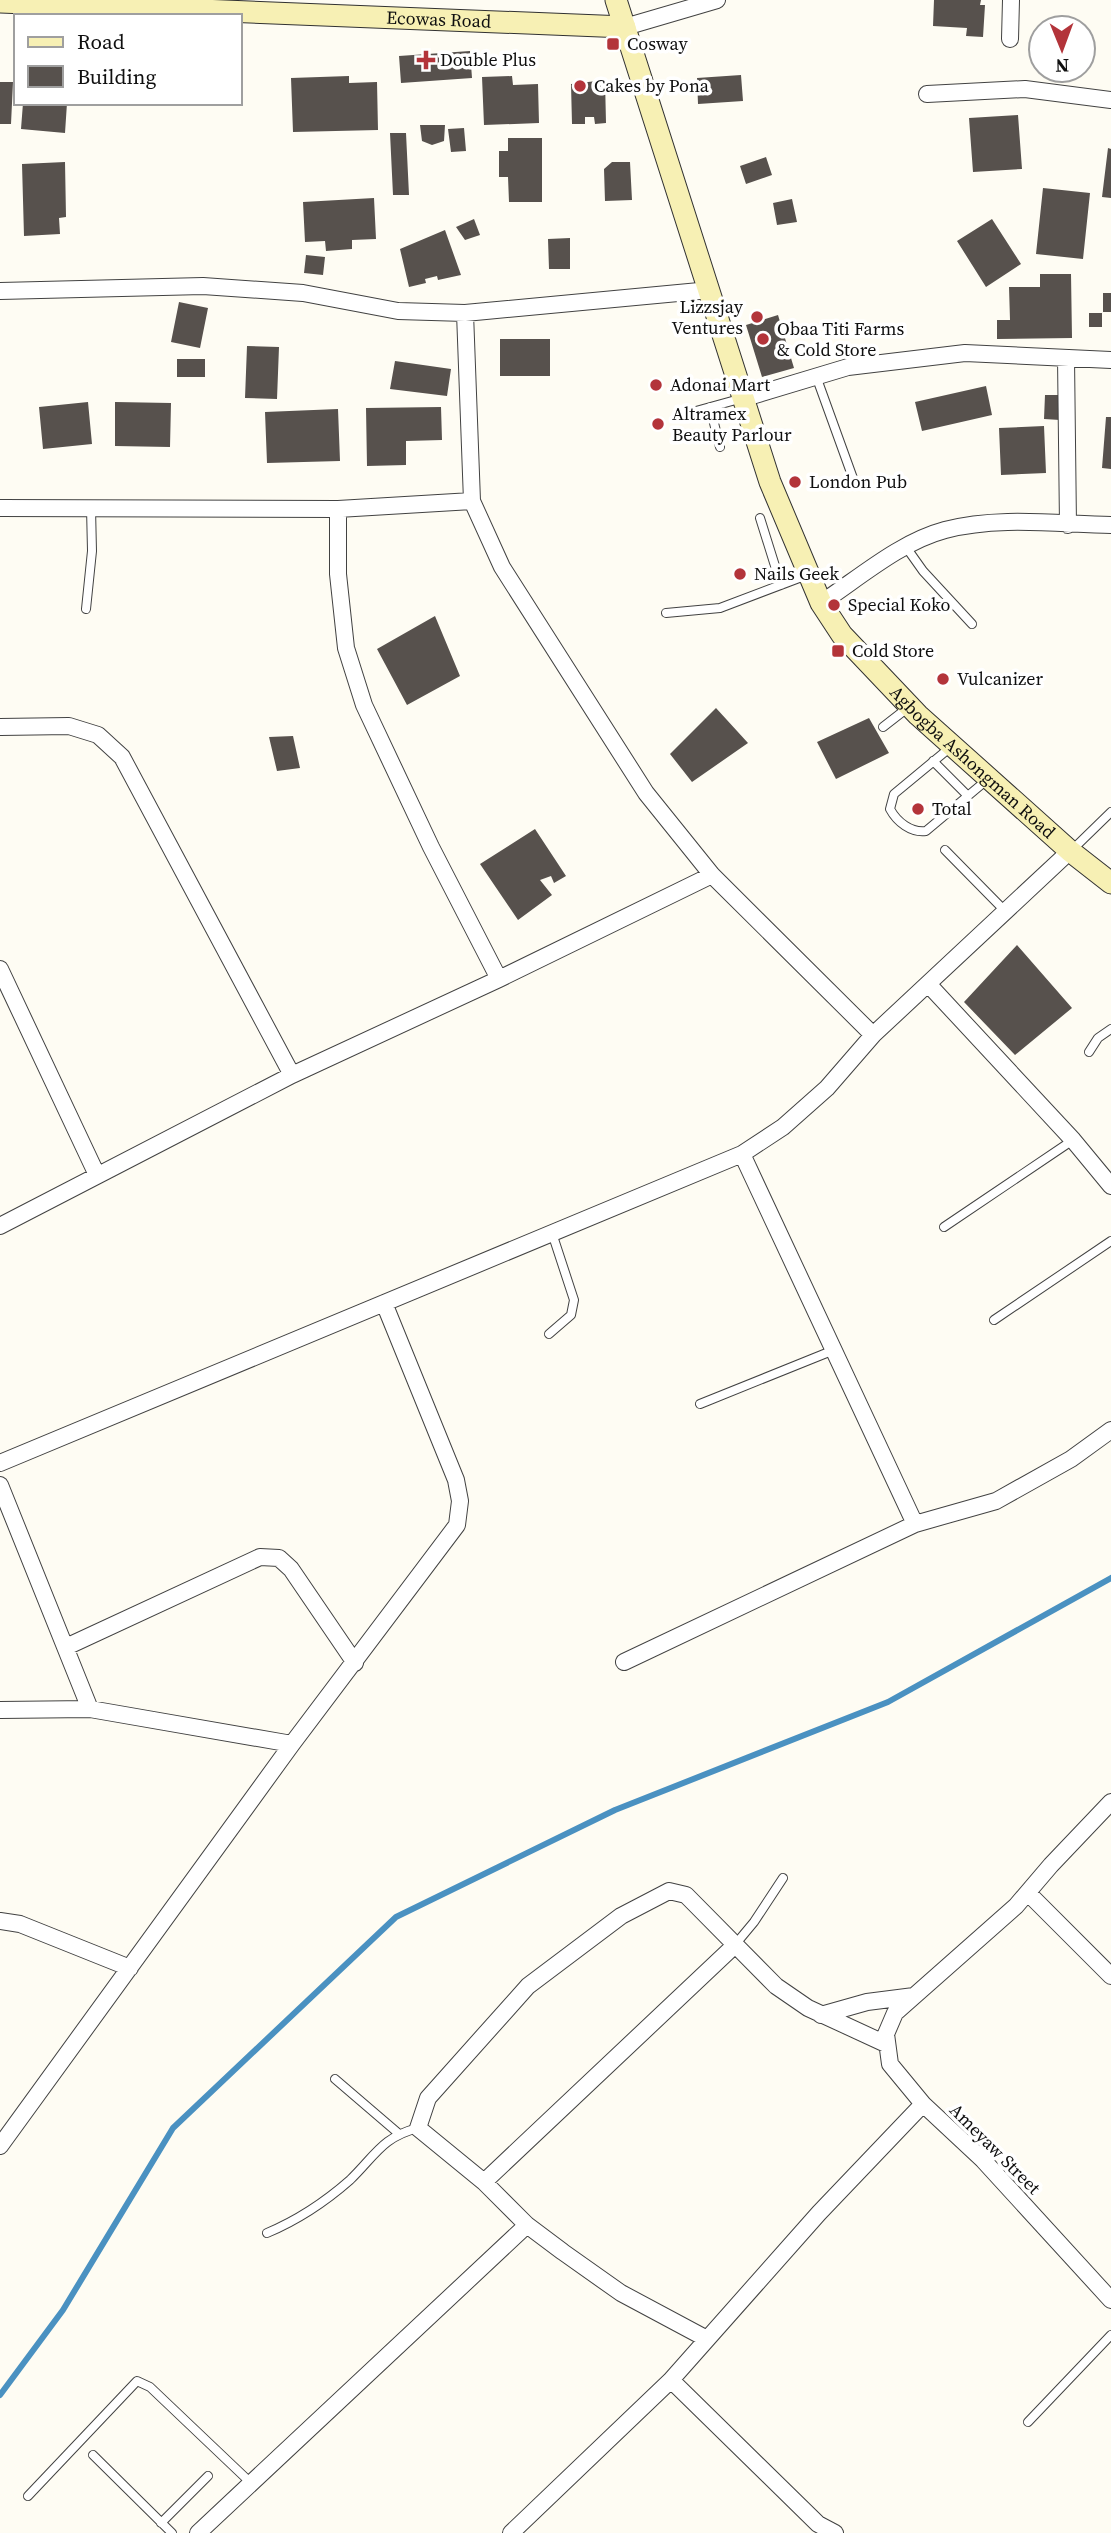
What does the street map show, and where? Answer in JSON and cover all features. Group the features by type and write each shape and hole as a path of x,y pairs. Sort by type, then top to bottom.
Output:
{"street":[{"name":"Agbogba Ashongman Road","path":"616,0 784,522 821,603 842,635 910,706 1070,851 1111,883"},
{"path":"625,27 717,0"},
{"path":"1010,39 1011,0"},
{"name":"Ecowas Road","path":"0,2 383,9 625,27"},
{"path":"927,94 1025,89 1111,100"},
{"path":"0,291 203,286 303,293 398,311 465,313 710,290"},
{"path":"465,313 472,501 502,568 646,793 712,875 873,1035"},
{"path":"745,398 848,367 965,353 1111,360"},
{"path":"1066,358 1068,524"},
{"path":"0,508 338,509 472,501"},
{"path":"338,509 338,573 346,648 364,705 431,846 499,979"},
{"path":"821,603 906,547 943,531 981,523 1111,525"},
{"path":"0,727 69,726 98,735 122,757 292,1075"},
{"path":"0,1463 742,1154 783,1127 827,1088 873,1035 1070,851"},
{"path":"0,1226 292,1075 499,979 712,875"},
{"path":"0,968 97,1175"},
{"path":"929,985 1073,1140 1111,1186"},
{"path":"742,1154 915,1524"},
{"path":"0,2146 292,1744 457,1525 460,1501 456,1480 384,1303"},
{"path":"624,1662 915,1524 996,1501 1071,1459 1111,1430"},
{"path":"0,1485 90,1709"},
{"path":"66,1647 260,1557 279,1558 291,1569 355,1663"},
{"path":"0,1710 90,1709 292,1744"},
{"path":"707,2339 621,2293 527,2225 484,2182 418,2128 428,2098 528,1986 652,1898 670,1891 686,1895 776,1986 821,2015 886,2044 886,2034 895,2013 1028,1893 1111,1802"},
{"path":"1028,1893 1111,1976"},
{"path":"0,1921 20,1924 131,1968"},
{"path":"484,2182 734,1946"},
{"path":"821,2015 867,2002 914,1996"},
{"name":"Ameyaw Street","path":"886,2044 890,2064 923,2104 983,2160 1111,2300"},
{"path":"511,2533 671,2379 819,2213 923,2104"},
{"path":"198,2533 527,2225"},
{"path":"671,2379 813,2528 835,2533"}],"lane":[{"path":"816,376 854,481"},
{"path":"685,414 745,398"},
{"path":"709,407 720,447"},
{"path":"86,609 92,551 91,508"},
{"path":"760,518 781,586"},
{"path":"906,547 922,571 972,624"},
{"path":"666,613 720,608 807,575"},
{"path":"883,727 910,706"},
{"path":"952,746 894,794 890,809 894,816 913,830 926,831 989,779"},
{"path":"933,761 968,796"},
{"path":"1070,851 1111,812"},
{"path":"945,850 1006,912"},
{"path":"1089,1052 1098,1038 1111,1029"},
{"path":"944,1227 1073,1140"},
{"path":"549,1334 571,1315 574,1300 552,1233"},
{"path":"994,1320 1111,1241"},
{"path":"700,1404 834,1350"},
{"path":"734,1946 762,1912 783,1878"},
{"path":"335,2079 398,2133"},
{"path":"267,2233 317,2206 350,2179 383,2143 398,2133 418,2128"},
{"path":"1028,2422 1111,2335"},
{"path":"28,2496 137,2381 150,2387 252,2484"},
{"path":"93,2455 172,2533"},
{"path":"162,2523 208,2476"}],"building":[{"path":"934,0 981,0 980,5 985,5 983,37 966,36 967,28 933,26"},
{"path":"470,51 472,78 401,83 399,56"},
{"path":"741,75 743,101 698,104 697,78"},
{"path":"349,76 349,83 377,82 378,130 293,132 291,78"},
{"path":"512,76 513,85 538,84 539,123 484,125 482,77"},
{"path":"605,80 606,123 595,124 594,117 585,117 585,124 572,124 571,84"},
{"path":"0,82 13,82 11,124 0,124"},
{"path":"23,105 67,105 65,133 21,129"},
{"path":"1018,115 1022,169 973,172 969,118"},
{"path":"420,125 445,125 444,141 432,145 422,141"},
{"path":"464,128 466,151 451,152 448,129"},
{"path":"390,133 406,133 409,195 393,195"},
{"path":"508,138 542,138 542,202 509,202 508,177 499,177 499,151 508,151"},
{"path":"1108,148 1111,149 1111,198 1102,197"},
{"path":"766,157 772,175 746,184 740,166"},
{"path":"65,162 66,217 59,218 60,234 24,236 22,164"},
{"path":"612,162 630,162 632,200 605,201 604,169"},
{"path":"1043,188 1090,193 1083,259 1036,254"},
{"path":"374,198 376,239 352,240 352,249 326,251 325,241 305,242 303,202"},
{"path":"792,199 797,222 777,225 773,203"},
{"path":"474,219 480,235 465,240 456,227"},
{"path":"992,219 1021,264 986,287 957,241"},
{"path":"445,230 461,275 438,280 437,276 425,279 426,283 409,287 400,249"},
{"path":"570,238 570,269 549,269 548,239"},
{"path":"306,255 325,257 323,275 304,273"},
{"path":"1040,274 1071,274 1072,338 997,339 997,320 1010,320 1009,287 1040,287"},
{"path":"1103,293 1111,293 1111,312 1103,312"},
{"path":"179,302 208,308 200,348 171,342"},
{"path":"1089,313 1102,313 1102,327 1089,327"},
{"path":"778,315 794,368 762,377 746,325"},
{"path":"500,339 550,339 550,376 500,376"},
{"path":"247,346 279,347 277,399 245,398"},
{"path":"177,359 205,359 205,377 177,377"},
{"path":"395,361 451,369 447,396 390,389"},
{"path":"986,386 992,415 922,431 915,402"},
{"path":"1045,395 1060,395 1060,420 1044,419"},
{"path":"88,402 92,444 43,449 39,407"},
{"path":"115,402 171,403 170,447 115,446"},
{"path":"441,407 442,440 406,441 406,465 367,466 366,408"},
{"path":"338,409 340,461 267,463 265,412"},
{"path":"1106,417 1111,417 1111,469 1102,468"},
{"path":"1044,426 1046,473 1001,475 999,428"},
{"path":"435,616 460,676 407,705 377,649"},
{"path":"716,708 748,743 692,782 670,754"},
{"path":"869,718 889,753 836,779 817,742"},
{"path":"293,736 300,768 277,771 269,737"},
{"path":"535,829 566,876 554,883 551,876 540,880 552,895 518,920 480,864"},
{"path":"1017,945 1072,1008 1015,1055 964,1002"}],"waterway":[{"path":"0,2395 63,2310 173,2128 396,1917 615,1810 888,1702 1111,1578"}],"place":[{"name":"Cosway","path":"613,44"},
{"name":"Double Plus","path":"426,60"},
{"name":"Cakes by Pona","path":"580,86"},
{"name":"Lizzsjay Ventures","path":"757,317"},
{"name":"Obaa Titi Farms & Cold Store","path":"763,339"},
{"name":"Adonai Mart","path":"656,385"},
{"name":"Altramex Beauty Parlour","path":"658,424"},
{"name":"London Pub","path":"795,482"},
{"name":"Nails Geek","path":"740,574"},
{"name":"Special Koko","path":"834,605"},
{"name":"Cold Store","path":"838,651"},
{"name":"Vulcanizer","path":"943,679"},
{"name":"Total","path":"918,809"}]}
